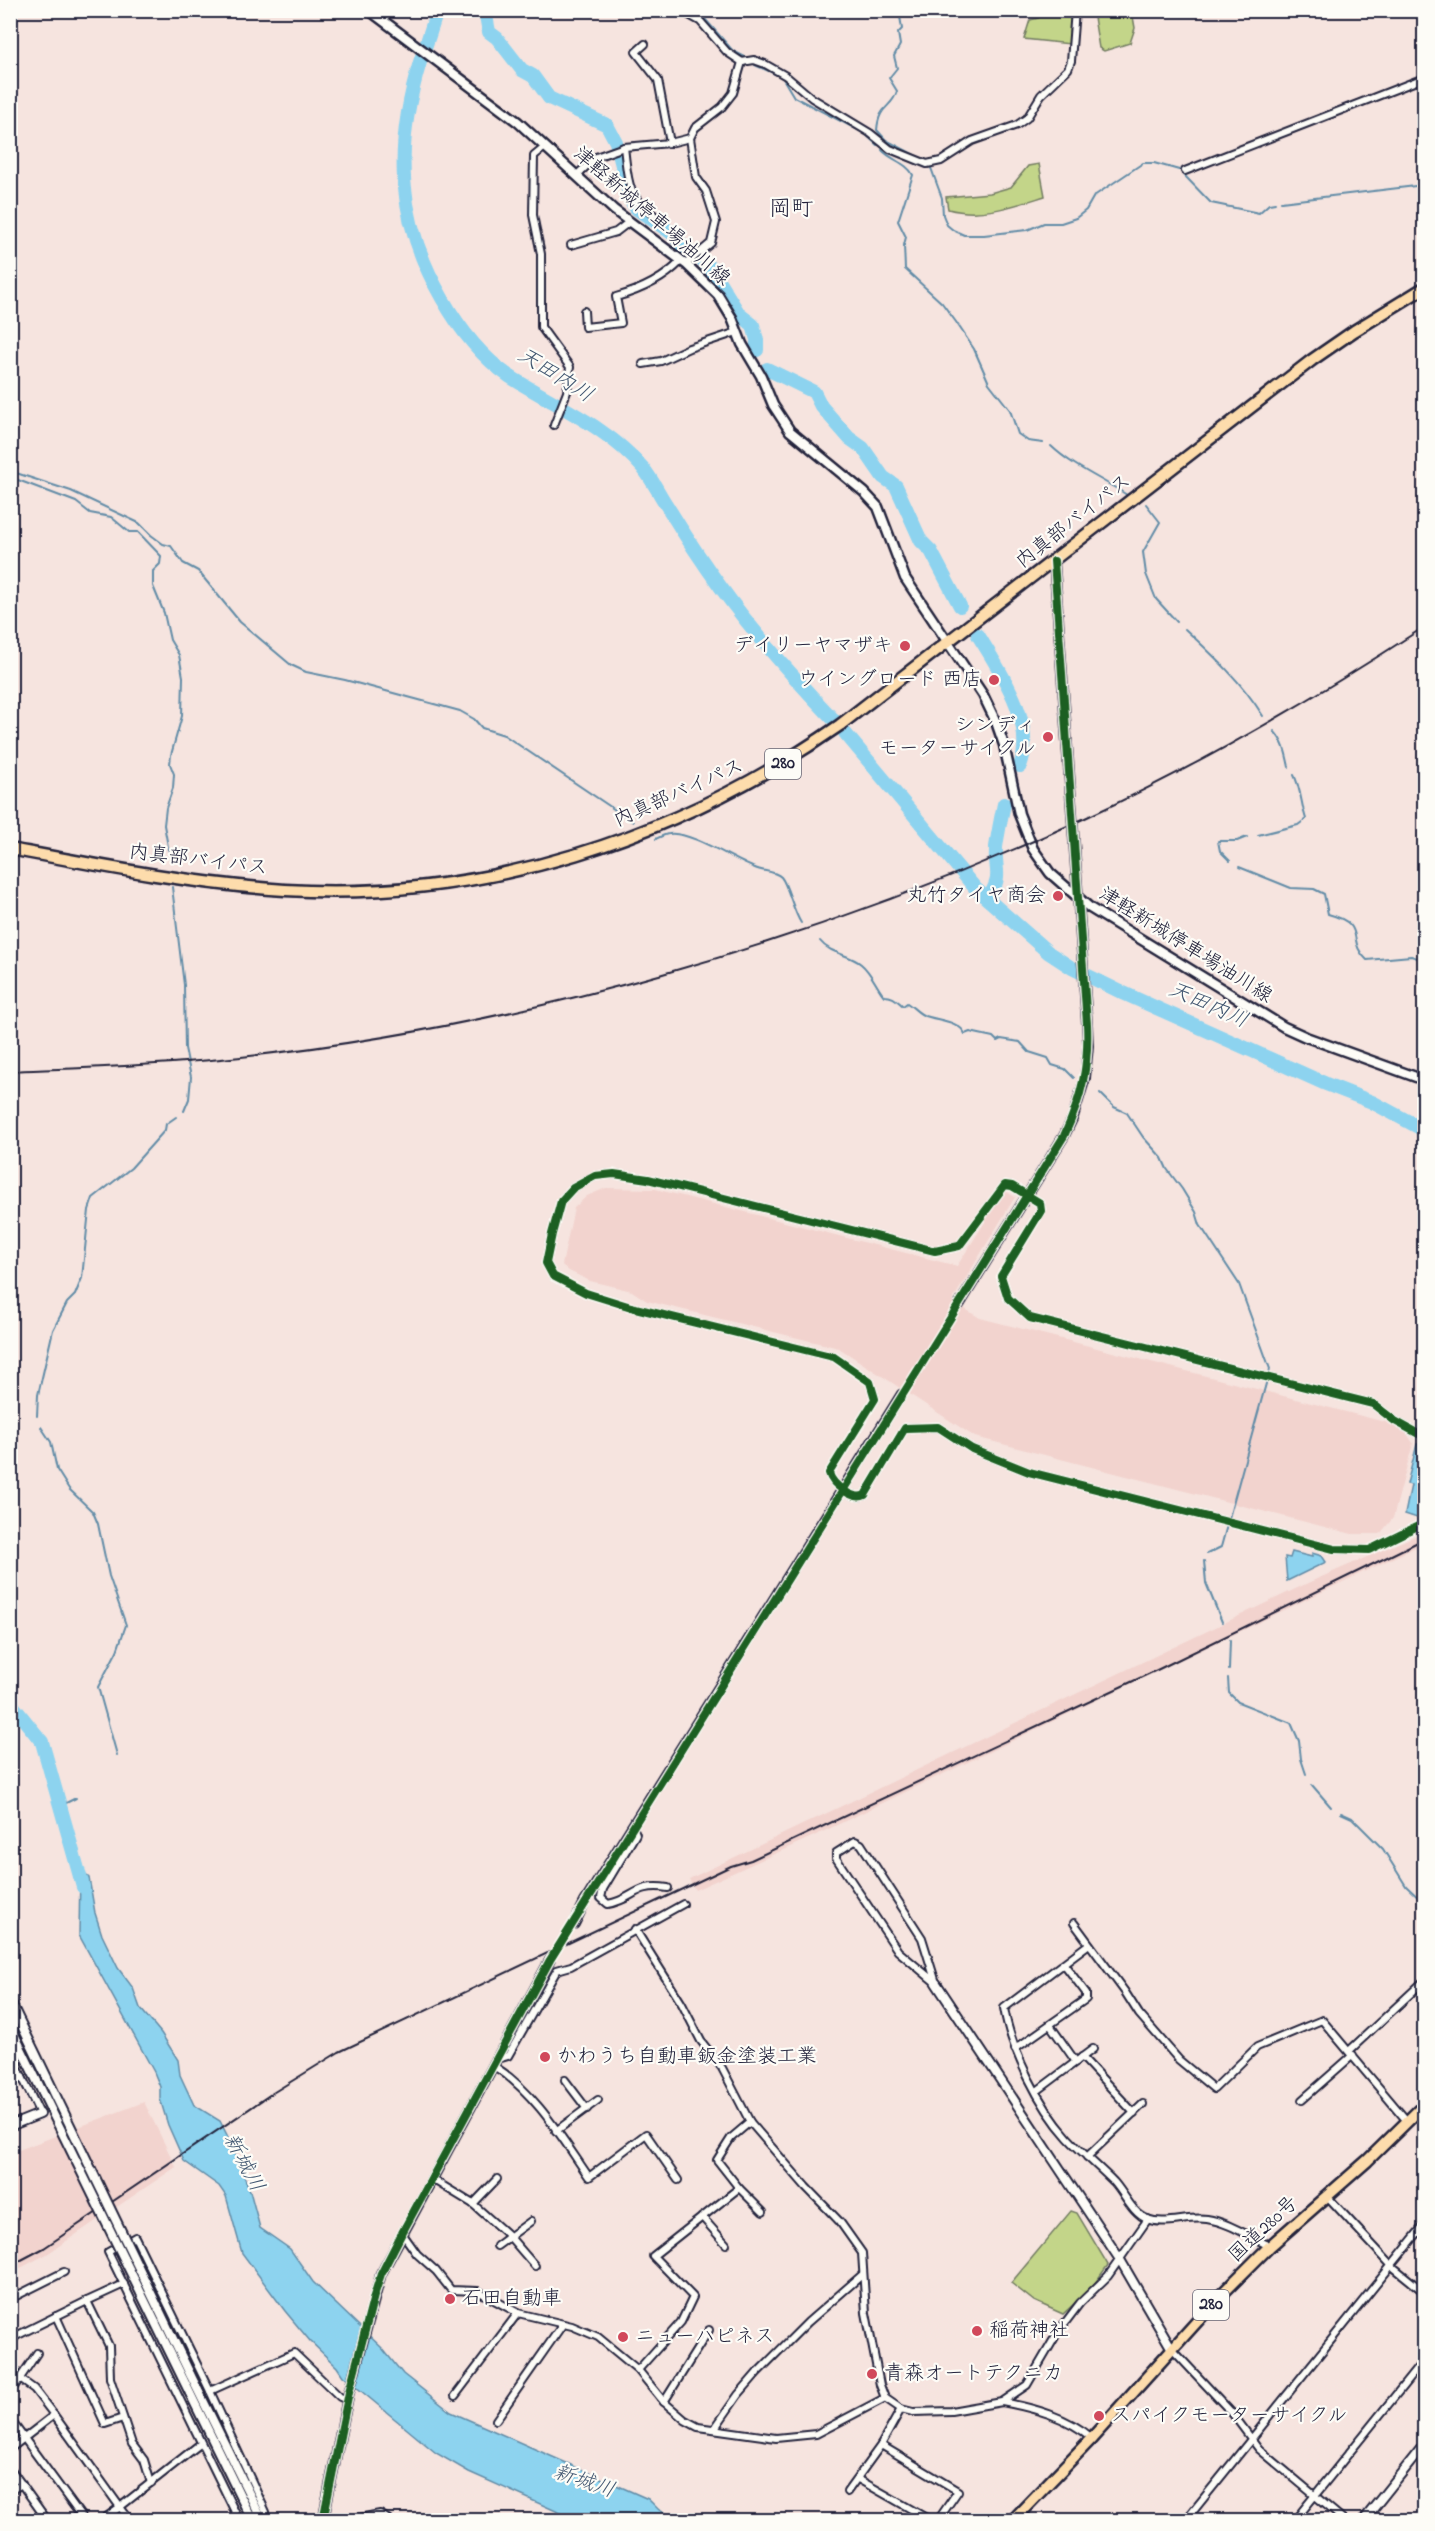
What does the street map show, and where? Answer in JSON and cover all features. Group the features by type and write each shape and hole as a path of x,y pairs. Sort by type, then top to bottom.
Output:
{"highway":[{"name":"内真部バイパス","path":"10,849 164,876 287,890 395,888 446,884 529,868 624,840 703,807 769,773 840,725 1312,360 1354,331 1425,288"},
{"name":"国道280号","path":"1013,2520 1270,2246 1425,2105"}],"main road":[{"name":"津軽新城停車場油川線","path":"369,10 518,122 629,222 684,263 718,295 732,318 737,333 761,376 773,405 790,431 864,492 878,507 901,572 983,695 996,722 1004,745 1019,814 1033,849 1050,873 1077,898 1284,1027 1425,1080"}],"street":[{"path":"680,10 699,21 727,52 742,62 754,60 765,64 786,76 812,98 870,133 890,149 915,161 933,163 941,161 972,141 1017,125 1028,118 1041,95 1068,69 1071,61 1075,10"},
{"path":"645,44 636,52 658,80 670,143"},
{"path":"584,311 585,327 621,323 616,297 636,291 668,275 711,243 716,222 706,191 696,177 690,138 695,128 722,107 734,93 742,62"},
{"path":"1185,171 1425,78"},
{"path":"577,175 596,157 620,149 670,143 690,138"},
{"path":"545,147 534,156 533,215 541,254 541,327 570,367 565,398 554,425"},
{"path":"620,149 633,196 640,206 654,215"},
{"path":"571,245 616,232 629,222"},
{"path":"643,364 661,361 689,348 737,333"},
{"path":"959,1305 1064,1136 1080,1100 1088,1046 1054,561"},
{"path":"1425,1437 1395,1421 1373,1404 1030,1318 1008,1298 1001,1276 1041,1211 1040,1203 1012,1186 1005,1185 959,1246 935,1251 648,1179 614,1173 595,1176 573,1188 561,1201 546,1263 553,1276 586,1293 632,1307 834,1357 870,1382 875,1399 829,1473 831,1479 855,1496 866,1495 906,1428 938,1427 972,1449 1029,1472 1334,1549 1369,1550 1425,1523"},
{"path":"573,1924 902,1394"},
{"path":"633,1827 636,1834 603,1889 601,1898 608,1904 621,1902 638,1889 653,1886 668,1888"},
{"path":"936,1983 922,1938 861,1844 855,1841 850,1842 836,1853 836,1858 898,1951 936,1983 1119,2258 1172,2349 1232,2413 1259,2449 1344,2520"},
{"path":"496,2062 508,2056 557,1970 571,1966 683,1904"},
{"path":"1074,1923 1156,2034 1179,2060 1214,2089 1257,2047 1322,2020 1407,2121"},
{"path":"635,1929 690,2018 701,2041 722,2068 750,2122 858,2245 862,2253 862,2275 872,2345 885,2398 901,2409 926,2413 1002,2402 1032,2408 1077,2426 1092,2438"},
{"path":"1089,1944 1004,2008 1015,2049 1037,2091 1066,2136 1115,2183 1125,2198 1148,2219 1217,2221 1270,2246"},
{"path":"389,2520 380,2514 349,2520 324,2519 348,2396 368,2318 381,2274 550,1960"},
{"path":"1015,2049 1086,2000 1086,1993 1064,1964"},
{"path":"1302,2100 1425,1981"},
{"path":"11,2002 252,2520"},
{"path":"1050,2025 1076,2062"},
{"path":"10,2026 186,2375 263,2520"},
{"path":"1037,2091 1093,2049"},
{"path":"10,2052 40,2114 10,2126"},
{"path":"1082,2057 1134,2113"},
{"path":"496,2062 525,2091 589,2177 646,2134 678,2180"},
{"path":"10,2083 22,2077"},
{"path":"565,2080 587,2109"},
{"path":"556,2131 598,2100"},
{"path":"1087,2157 1143,2104"},
{"path":"750,2122 730,2138 717,2160 739,2188 763,2212"},
{"path":"473,2204 497,2179"},
{"path":"432,2180 473,2204 510,2237 535,2266"},
{"path":"638,2370 681,2322 693,2297 653,2256 739,2188"},
{"path":"1327,2196 1392,2266 1425,2292"},
{"path":"702,2217 726,2244"},
{"path":"1002,2402 1027,2385 1058,2332 1080,2303 1108,2276 1148,2219"},
{"path":"497,2246 531,2221"},
{"path":"1186,2520 1425,2225"},
{"path":"402,2233 417,2254 436,2271 451,2290 478,2291 518,2313 563,2324 598,2337 638,2370 664,2402 692,2424 776,2438 816,2434 885,2398"},
{"path":"238,2520 108,2252 135,2237 266,2512 263,2520"},
{"path":"10,2299 64,2272"},
{"path":"715,2428 757,2373 808,2322 862,2275"},
{"path":"10,2344 16,2336 124,2284"},
{"path":"87,2301 109,2346 107,2356 110,2378 132,2444 144,2460 151,2483"},
{"path":"455,2396 518,2313"},
{"path":"56,2316 105,2424 123,2418"},
{"path":"496,2420 563,2324"},
{"path":"664,2402 709,2330"},
{"path":"10,2392 37,2353"},
{"path":"210,2391 294,2353 339,2397 348,2396"},
{"path":"1296,2520 1425,2360"},
{"path":"20,2379 34,2389 130,2520"},
{"path":"848,2492 881,2445 901,2409"},
{"path":"10,2449 54,2415"},
{"path":"10,2419 84,2520"},
{"path":"102,2520 200,2444"},
{"path":"881,2445 958,2491 938,2520"},
{"path":"1364,2520 1425,2445"},
{"path":"10,2468 45,2517 34,2520"},
{"path":"858,2479 930,2520"},
{"path":"10,2491 22,2484"}],"shaded area":[{"path":"606,1188 655,1189 957,1266 1005,1191 1015,1197 952,1301 980,1318 1385,1422 1407,1434 1413,1443 1393,1518 1380,1534 1352,1534 975,1437 839,1348 647,1301 632,1291 590,1281 562,1265 574,1208 587,1196"},
{"path":"1424,1532 1424,1543 816,1835 695,1890 689,1879 1310,1582"},
{"path":"144,2102 176,2167 47,2254 11,2273 11,2153"}],"green space":[{"path":"1046,11 1061,11 1061,16 1072,17 1070,44 1024,39 1030,20 1038,18"},
{"path":"1093,11 1132,11 1135,28 1130,43 1104,51 1099,48"},
{"path":"1039,164 1045,196 1009,207 985,211 948,209 946,197 990,193 1011,187 1028,166"},
{"path":"1071,2211 1077,2213 1108,2265 1092,2287 1063,2314 1034,2301 1011,2283"}],"water":[{"path":"1417,1444 1424,1445 1424,1514 1417,1518 1405,1514 1411,1485 1407,1484"},
{"path":"1292,1552 1312,1557 1312,1553 1322,1556 1326,1562 1287,1581 1285,1557 1290,1558"},
{"path":"80,1870 89,1878 95,1913 102,1935 118,1968 133,1988 140,2008 161,2033 178,2060 180,2075 194,2105 220,2121 250,2191 260,2228 290,2249 313,2282 382,2348 403,2374 451,2412 648,2499 659,2510 678,2520 576,2520 469,2472 436,2453 343,2376 337,2367 310,2341 242,2253 226,2196 219,2186 184,2161 168,2125 160,2099 160,2087 154,2072 79,1935"}],"waterway":[{"name":"天田内川","path":"437,10 420,62 406,124 404,183 408,212 416,240 427,269 442,298 471,341 498,368 597,428 629,453 643,468 694,548 735,606 776,656 834,720"},
{"name":"天田内川","path":"485,10 489,32 497,38 522,70 533,76 549,98 607,125 616,142 631,201 637,209 673,234 686,250 701,258 712,270 739,314 753,325 757,350"},
{"path":"899,10 902,29 898,33 900,45 894,56 897,68 889,78 897,91 895,97 880,115 877,130 886,140 926,161"},
{"path":"694,13 705,19 733,51 749,59"},
{"path":"755,65 782,77 794,97 864,133 877,145"},
{"path":"882,150 907,167 913,175 898,221 906,237 905,269 942,303 956,322 974,349 989,383 1010,410 1018,434 1028,441 1043,443"},
{"path":"931,168 942,198 943,215 947,225 964,235 1027,230 1044,223 1061,223 1076,218 1086,210 1094,196 1143,163 1154,163 1179,170"},
{"path":"1184,175 1211,203 1259,213 1269,204 1275,203"},
{"path":"1281,202 1424,185"},
{"name":"天田内川","path":"767,369 814,392 821,406 849,438 863,448 883,477 896,486 921,541 931,551 960,606"},
{"path":"1051,446 1078,466 1127,495"},
{"path":"10,471 71,491 139,523 163,544 171,546 183,563 198,571 240,622 291,665 306,672 345,680 460,711 474,719 482,728 504,735 633,822"},
{"path":"10,477 76,502 90,513 111,517 129,532 138,532 161,556 160,564 153,571 153,586 164,613 170,640 179,655 183,677 182,716 170,764 174,774 173,788 166,808 164,825 169,852"},
{"path":"1146,504 1160,522 1143,552 1146,574 1156,599 1177,622"},
{"path":"1185,629 1237,681 1263,716"},
{"name":"天田内川","path":"978,635 1014,698 1020,716 1024,733 1024,750 1020,766"},
{"path":"1274,731 1286,752 1289,767"},
{"name":"天田内川","path":"845,733 976,889 1049,953 1072,968 1121,992 1326,1084 1372,1102 1424,1130"},
{"path":"1258,835 1298,825 1306,819 1294,775"},
{"name":"天田内川","path":"988,899 996,884 996,847 1004,804"},
{"path":"656,839 669,834 688,837 755,868 778,875 786,886 801,923"},
{"path":"1230,861 1220,851 1218,841 1237,841 1247,837"},
{"path":"1239,867 1291,888 1314,889 1324,894 1328,914 1341,918 1353,928 1357,946 1367,960 1411,956 1424,960"},
{"path":"172,887 184,985 185,1048 191,1077 189,1099 184,1111"},
{"path":"820,941 829,949 861,964 884,996 897,1000 903,1006 907,1003 923,1015 953,1023 965,1034 970,1032 993,1037 997,1041 1001,1039 1020,1042 1029,1052 1048,1058 1052,1065 1065,1069 1074,1078"},
{"path":"1100,1093 1114,1107 1127,1113 1143,1137 1162,1158 1182,1189 1196,1212 1200,1225 1239,1284 1270,1369 1221,1547 1207,1554"},
{"path":"37,1416 38,1395 53,1330 67,1303 75,1295 82,1278 89,1210 93,1198 131,1168 165,1130 166,1124 176,1117"},
{"path":"41,1427 51,1442 57,1470 69,1489 93,1512 98,1524 109,1576 126,1625 117,1651 98,1687 117,1755"},
{"path":"1204,1561 1206,1583 1222,1622"},
{"path":"1229,1670 1230,1640"},
{"path":"1228,1678 1229,1693 1238,1702 1291,1723 1299,1741 1306,1774"},
{"name":"新城川","path":"10,1695 13,1706 42,1742 83,1887"},
{"path":"1312,1785 1331,1807"},
{"path":"60,1806 76,1798"},
{"path":"1341,1813 1352,1818 1383,1849 1406,1886 1424,1903"}],"tunnel":[{"path":"902,1394 959,1305"},
{"path":"550,1960 574,1924"}],"railway":[{"path":"10,1071 221,1059 332,1045 443,1026 553,1003 769,942 875,905 980,864 1127,798 1257,729 1424,627"},
{"path":"10,2266 44,2248 271,2094 339,2052 731,1866 751,1860 1159,1669 1424,1539"}],"cycle path":[{"path":"323,2520 349,2392 374,2296 381,2274 402,2233 550,1960 1064,1136 1075,1108 1085,1068 1087,1024 1054,561"},
{"path":"1424,1437 1395,1421 1373,1404 1030,1318 1008,1298 1001,1276 1041,1211 1040,1203 1012,1186 1005,1185 959,1246 935,1251 648,1179 614,1174 595,1176 573,1188 561,1201 552,1234 546,1263 553,1276 586,1293 631,1307 834,1357 870,1382 875,1399 829,1473 839,1487 855,1496 865,1495 905,1428 938,1427 972,1449 1029,1472 1334,1549 1369,1550 1424,1523"}],"place":[{"name":"デイリーヤマザキ","path":"905,646"},
{"name":"ウイングロード 西店","path":"994,680"},
{"name":"シンディ モーターサイクル","path":"1048,737"},
{"name":"丸竹タイヤ商会","path":"1058,896"},
{"name":"かわうち自動車鈑金塗装工業","path":"545,2057"},
{"name":"石田自動車","path":"450,2299"},
{"name":"稲荷神社","path":"977,2331"},
{"name":"ニューハピネス","path":"623,2337"},
{"name":"青森オートテクニカ","path":"872,2374"},
{"name":"スパイクモーターサイクル","path":"1099,2416"}],"district":[{"name":"岡町","path":"791,210"}]}
